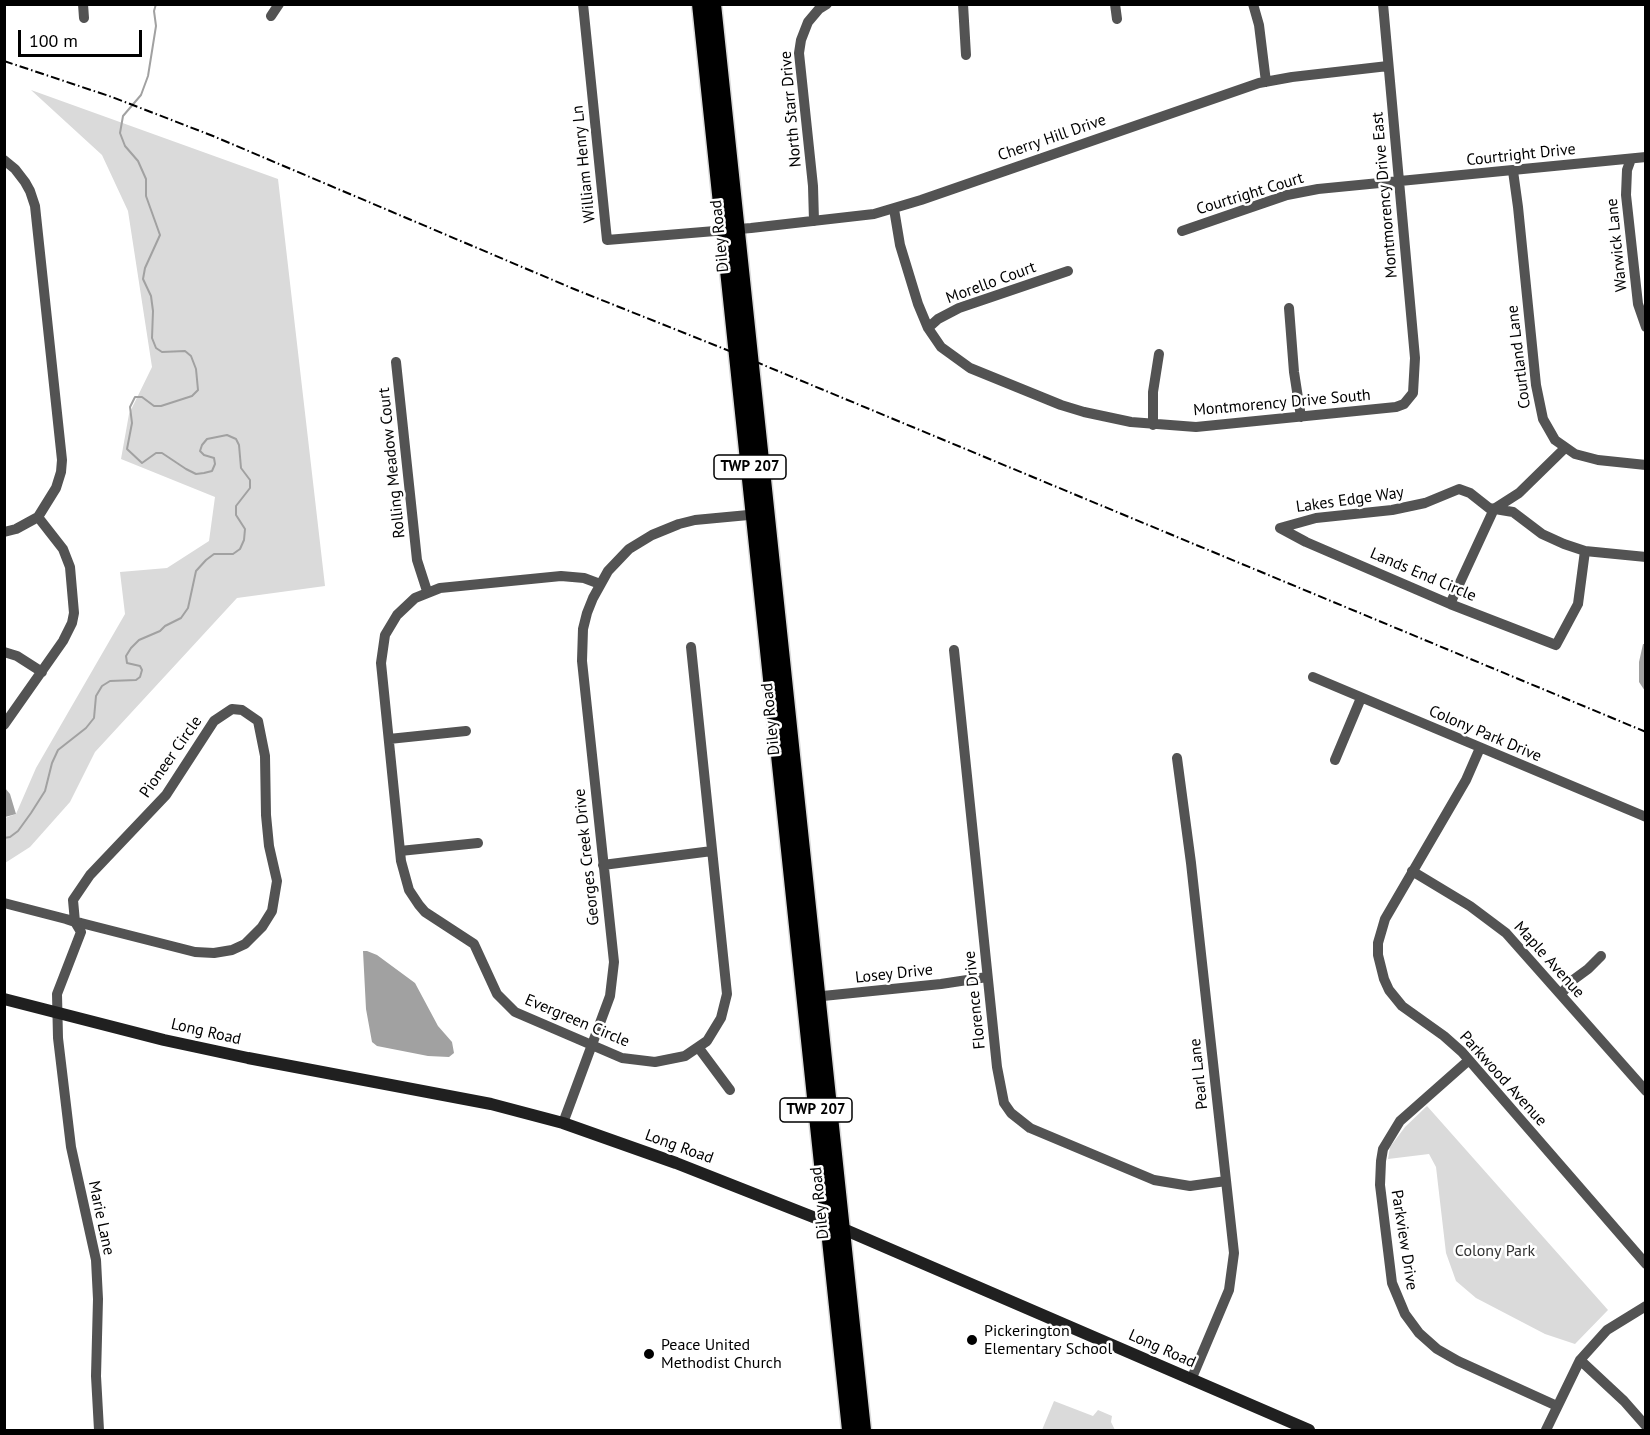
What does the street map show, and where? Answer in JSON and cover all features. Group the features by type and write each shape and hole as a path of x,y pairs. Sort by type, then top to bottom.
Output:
{"highway":[{"name":"Diley Road","path":"700,4 731,229"},
{"name":"Diley Road","path":"713,4 731,229 834,1225 850,1431"},
{"name":"Diley Road","path":"834,1225 863,1431"}],"main road":[{"name":"Long Road","path":"4,999 249,1058 491,1104 563,1122 676,1163 834,1225 1309,1431"}],"street":[{"path":"83,4 84,18"},
{"path":"271,16 279,4"},
{"name":"William Henry Ln","path":"582,4 607,240 731,229"},
{"name":"North Starr Drive","path":"814,221 813,186 799,53 808,22 819,9 827,4"},
{"path":"963,4 966,55"},
{"path":"1114,4 1117,19"},
{"path":"1253,4 1266,82"},
{"name":"Montmorency Drive East","path":"1383,4 1416,358 1414,383"},
{"name":"Cherry Hill Drive","path":"731,229 874,214 1233,91 1266,82 1388,66"},
{"name":"Courtright Drive","path":"1399,181 1646,157"},
{"name":"Warwick Lane","path":"1631,159 1627,170 1626,195 1638,304 1646,327"},
{"path":"4,160 25,182 35,206 62,460 56,488 38,517 4,532"},
{"name":"Courtland Lane","path":"1513,171 1540,408 1548,430 1564,448"},
{"name":"Courtright Court","path":"1182,231 1287,195 1318,189 1399,181"},
{"name":"Montmorency Drive South","path":"894,209 900,245 918,304 928,328 941,347 970,369 1084,412 1153,425 1206,426 1396,407 1411,398 1414,383"},
{"name":"Morello Court","path":"928,328 938,319 959,308 1068,271"},
{"path":"1289,308 1294,372 1301,417"},
{"path":"1153,425 1152,403 1158,354"},
{"name":"Rolling Meadow Court","path":"396,362 417,560 428,591"},
{"path":"1450,604 1494,509 1519,493 1564,448 1587,458 1646,465"},
{"name":"Lakes Edge Way","path":"1280,528 1316,518 1392,510 1425,503 1459,489 1470,493 1489,508 1513,512 1552,540 1585,551 1646,557"},
{"path":"600,584 608,571 629,549 652,535 679,524 761,513"},
{"path":"4,724 42,672 72,623 75,603 70,567 63,549 38,517"},
{"name":"Lands End Circle","path":"1280,528 1306,542 1450,604 1556,645 1578,604 1585,551"},
{"name":"Evergreen Circle","path":"600,584 584,578 561,576 450,586 428,591 415,598 397,615 385,636 381,663 400,851 409,890 424,912 474,944 497,994 514,1012 622,1058 655,1062 685,1056 707,1041 721,1018 727,994 691,647"},
{"name":"Georges Creek Drive","path":"563,1122 610,996 614,962 582,653 583,629 587,613 600,584"},
{"name":"Florence Drive","path":"954,650 987,977 1000,1091 1004,1103 1020,1122 1047,1136 1154,1180 1190,1186 1226,1181"},
{"path":"4,652 17,656 42,672"},
{"name":"Colony Park Drive","path":"1313,678 1646,817"},
{"path":"1335,760 1361,698"},
{"name":"Pioneer Circle","path":"58,1013 57,994 81,932 75,922 73,900 90,875 166,795 212,724 221,715 232,709 242,710 258,721 265,756 269,846 277,881 272,911 245,944 232,950 214,953 195,952 75,922"},
{"path":"388,739 466,730"},
{"name":"Parkwood Avenue","path":"1480,748 1466,780 1390,908 1380,931 1378,955 1383,979 1402,1006 1444,1036 1469,1060 1646,1264"},
{"name":"Pearl Lane","path":"1177,758 1191,863 1233,1253 1232,1278 1223,1308 1191,1380"},
{"path":"400,851 478,843"},
{"path":"603,865 712,851"},
{"name":"Maple Avenue","path":"1412,871 1498,926 1523,951 1646,1091"},
{"path":"4,903 75,922"},
{"path":"1561,994 1573,980 1601,956"},
{"name":"Losey Drive","path":"811,997 987,977"},
{"name":"Marie Lane","path":"58,1013 65,1110 78,1183 96,1260 98,1299 96,1376 99,1431"},
{"path":"698,1047 730,1090"},
{"name":"Parkview Drive","path":"1469,1060 1400,1122 1383,1149 1380,1185 1392,1283 1405,1314 1419,1333 1437,1349 1458,1361 1557,1406"},
{"path":"1546,1431 1580,1360 1595,1341 1613,1325 1646,1306"},
{"path":"1580,1360 1617,1394 1646,1426"}],"green space":[{"path":"31,90 278,179 325,586 237,598 95,752 70,802 30,847 5,863 5,818 16,814 36,768 125,614 120,572 167,568 209,541 215,497 121,459 129,414 152,367 128,211 102,155"},
{"name":"Colony Park","path":"1427,1106 1608,1310 1575,1344 1545,1334 1476,1298 1456,1281 1446,1253 1436,1167 1429,1154 1388,1159 1390,1147 1405,1127"},
{"path":"1054,1401 1093,1416 1098,1410 1112,1416 1111,1422 1115,1430 1042,1430"}],"shaded area":[{"path":"1643,644 1645,644 1645,691 1639,682 1639,662"},
{"path":"5,788 10,794 16,814 5,817"},
{"path":"363,951 377,955 415,983 438,1026 452,1042 454,1053 449,1057 428,1056 377,1046 372,1042 366,1009"}],"waterway":[{"path":"4,838 18,831 45,791 58,750 86,728 94,718 96,696 102,686 110,681 136,680 140,677 142,670 140,666 127,663 126,656 131,648 139,640 181,618 188,608 196,571 214,554 233,554 240,549 244,540 245,529 236,515 236,506 250,488 250,480 241,468 239,445 236,439 227,435 207,439 200,451 214,458 215,464 212,471 196,474 162,453 156,453 142,463 127,449 132,423 130,407 135,397 142,397 154,406 161,406 192,396 198,390 196,369 191,356 185,351 162,352 156,348 152,338 151,296 143,279 145,268 160,235 146,196 146,179 138,161 125,146 120,133 123,116 141,95 148,76 156,26 154,11 156,4"}],"railway":[{"path":"4,61 112,97 213,136 574,289 737,354 1646,732"}],"place":[{"name":"Pickerington Elementary School","path":"972,1340"},
{"name":"Peace United Methodist Church","path":"649,1354"}]}
